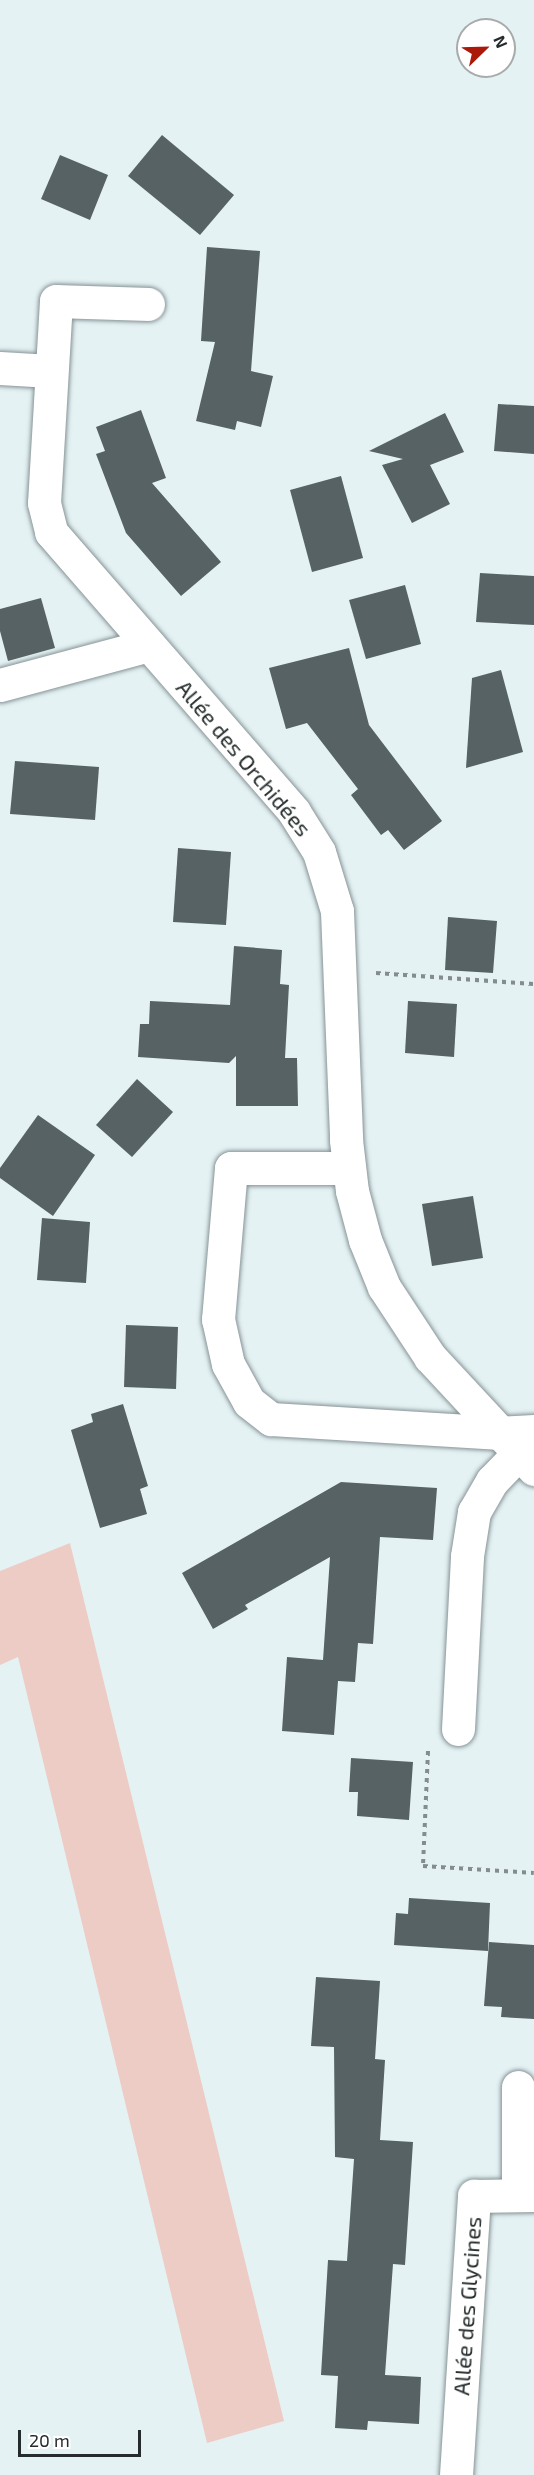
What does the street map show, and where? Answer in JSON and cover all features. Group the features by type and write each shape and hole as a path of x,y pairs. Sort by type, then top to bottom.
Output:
{"street":[{"name":"Allée des Orchidées","path":"148,304 57,301 44,503 51,532 308,831 334,892 341,970 349,1168 365,1240 388,1294 430,1357 521,1447"},
{"path":"0,368 51,371"},
{"path":"0,685 149,645"},
{"path":"349,1168 231,1168 218,1318 221,1342 238,1386 249,1402 271,1419 521,1447"},
{"path":"458,1729 472,1522 481,1497 521,1447"},
{"path":"518,2087 526,2195"},
{"name":"Allée des Glycines","path":"456,2475 474,2196 526,2195"}],"path":[{"path":"341,970 534,984"},
{"path":"458,1729 429,1732 423,1866 534,1873"}],"shaded area":[{"path":"70,1543 284,2421 207,2443 18,1657 0,1665 0,1571"}],"building":[{"path":"162,135 234,195 200,235 128,176"},
{"path":"60,155 108,175 90,220 41,199"},
{"path":"207,247 260,251 251,371 273,376 261,427 237,421 235,430 196,421 215,342 201,341"},
{"path":"498,404 534,406 534,454 494,451"},
{"path":"141,410 166,478 152,483 221,562 181,596 126,533 96,454 105,451 96,427"},
{"path":"445,413 464,452 430,465 450,504 412,523 382,465 403,459 369,451"},
{"path":"341,476 363,558 312,572 290,490"},
{"path":"480,573 534,576 534,625 476,622"},
{"path":"405,585 421,644 366,659 349,600"},
{"path":"41,598 55,648 8,661 0,631 0,609"},
{"path":"349,648 369,725 442,821 404,850 388,830 381,835 351,795 358,789 307,723 286,729 269,668"},
{"path":"501,670 523,752 466,768 472,678"},
{"path":"15,761 99,767 95,820 10,814"},
{"path":"178,848 231,852 226,925 173,922"},
{"path":"448,917 497,921 493,973 445,970"},
{"path":"234,946 282,950 280,984 289,985 285,1058 297,1058 298,1106 236,1106 236,1056 229,1063 138,1057 140,1024 149,1024 150,1001 230,1005"},
{"path":"408,1001 457,1004 454,1057 405,1053"},
{"path":"137,1079 173,1112 132,1157 96,1125"},
{"path":"38,1115 95,1155 53,1216 0,1178 0,1168"},
{"path":"473,1196 483,1258 432,1266 422,1204"},
{"path":"42,1218 90,1222 86,1283 37,1280"},
{"path":"126,1325 178,1327 176,1389 124,1387"},
{"path":"123,1404 148,1486 140,1489 147,1514 100,1528 71,1430 93,1422 91,1414"},
{"path":"341,1482 437,1488 433,1540 380,1537 373,1644 358,1643 355,1682 338,1681 334,1735 282,1731 287,1657 323,1660 330,1557 245,1605 248,1609 213,1629 182,1573"},
{"path":"351,1758 413,1762 409,1820 357,1816 358,1792 349,1792"},
{"path":"409,1898 490,1903 488,1951 394,1945 396,1913 408,1914"},
{"path":"489,1942 534,1945 534,2019 501,2017 502,2007 484,2006"},
{"path":"316,1977 380,1981 375,2059 385,2060 380,2140 413,2142 405,2265 393,2264 385,2375 421,2377 419,2424 368,2421 367,2430 335,2428 338,2376 321,2375 328,2260 347,2261 354,2159 335,2157 334,2047 311,2046"}]}
